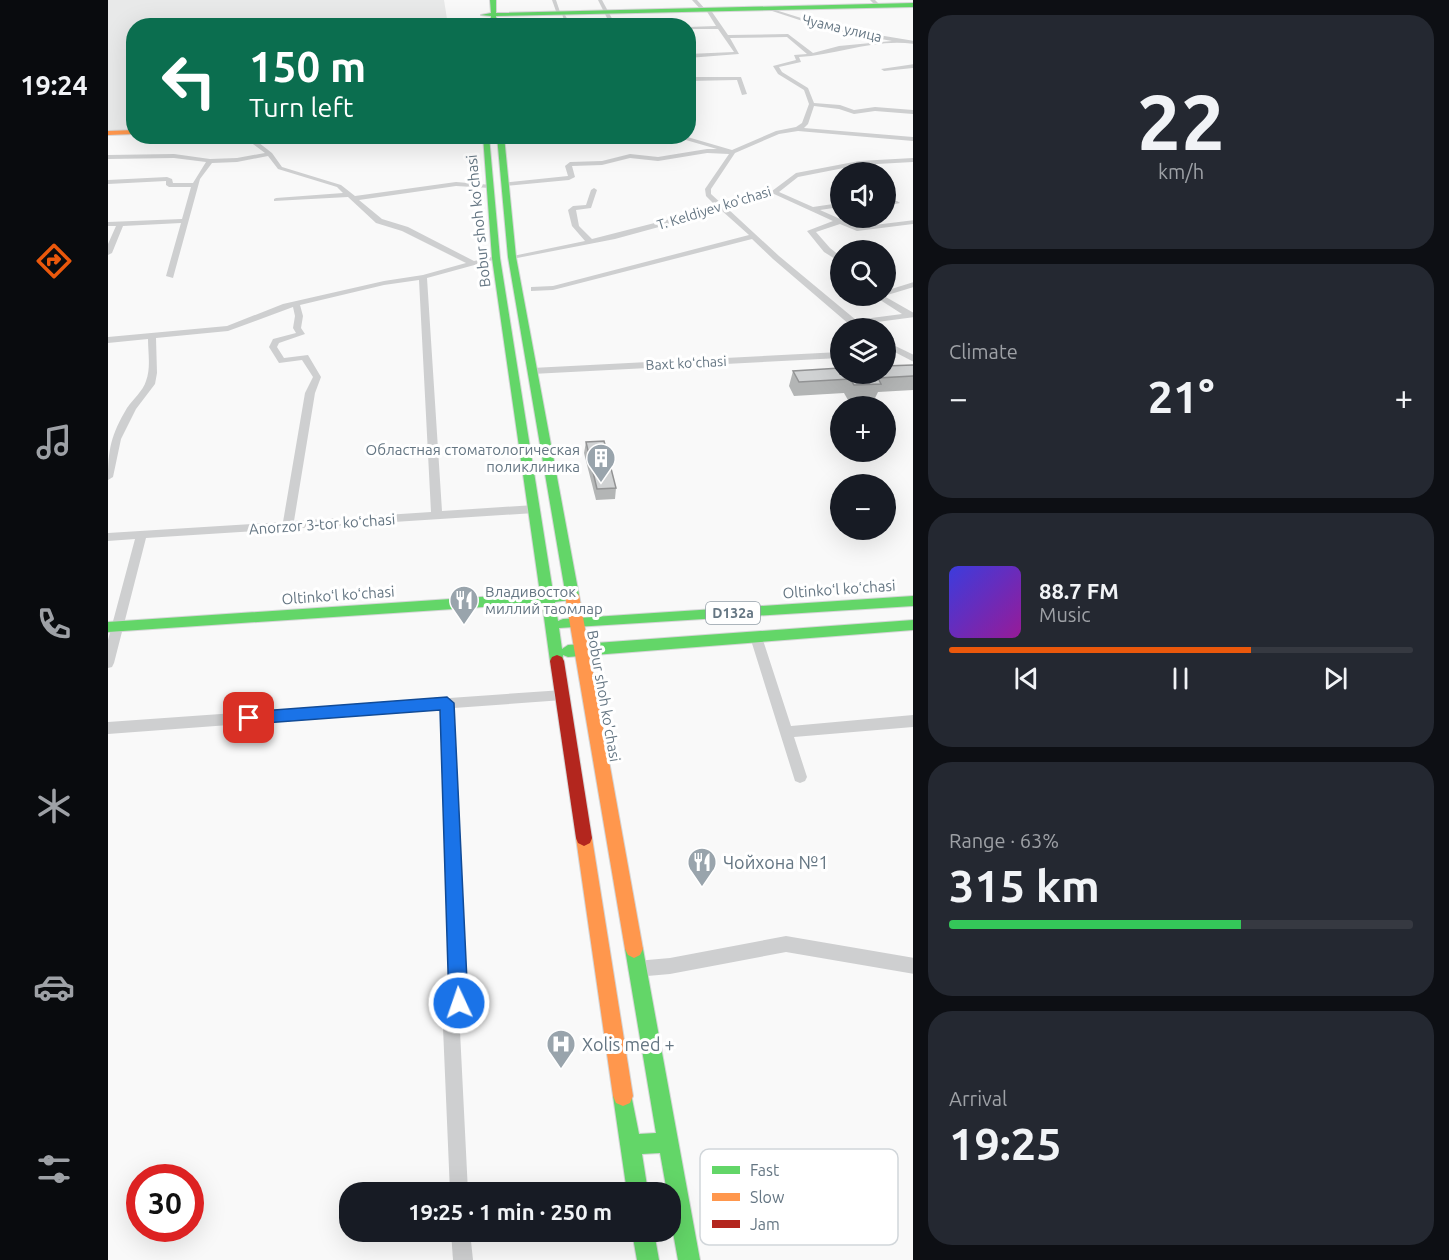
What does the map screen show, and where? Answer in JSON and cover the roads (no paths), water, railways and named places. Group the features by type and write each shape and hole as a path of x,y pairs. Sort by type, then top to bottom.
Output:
{"main road":[{"path":"484,0 488,18"},
{"path":"489,18 493,0"},
{"path":"619,18 702,7 771,9 875,3 913,5"},
{"path":"108,135 126,134"},
{"name":"Bobur shoh ko'chasi","path":"487,144 496,258 636,1182"},
{"name":"Bobur shoh ko'chasi","path":"501,144 512,257 579,651 689,1260"},
{"path":"570,596 586,613 606,621"},
{"name":"Oltinkoʻl koʻchasi","path":"113,627 570,596"},
{"path":"548,597 587,638 613,648"},
{"name":"Oltinkoʻl koʻchasi","path":"552,625 913,601"},
{"name":"D132a","path":"556,652 913,625"},
{"path":"630,1145 667,1142"},
{"path":"645,1242 648,1260"}],"street":[{"path":"554,0 564,18"},
{"path":"600,0 610,18"},
{"path":"696,56 737,53 720,27 702,7"},
{"name":"Чуама улица","path":"771,9 829,28 913,43"},
{"path":"696,28 720,27"},
{"path":"727,37 788,35 812,55"},
{"path":"798,129 805,124 812,104 806,89 776,69 781,64 799,61 796,56 812,55 838,48 901,41"},
{"path":"884,69 913,62"},
{"path":"696,79 739,78 744,94"},
{"path":"812,104 840,107 854,112 876,109 913,112"},
{"path":"504,184 569,178 572,177 568,166 570,164 602,163 630,156 658,159 707,151 733,152 778,132 798,129 913,139"},
{"path":"696,142 733,152"},
{"path":"256,144 270,154 280,168 339,186 379,221 405,229 471,263"},
{"path":"733,152 708,189 708,195 754,237 771,256 848,318"},
{"path":"108,157 174,156 210,161 237,160 270,154"},
{"name":"T. Keldiyev ko'chasi","path":"512,257 615,237 723,207 774,192 796,175 826,168 913,160"},
{"path":"170,276 195,185 210,161"},
{"path":"108,182 167,178 170,180 169,185 195,185"},
{"path":"276,200 351,197 456,184 490,186"},
{"path":"589,241 576,226 572,210 575,207 589,207 594,190"},
{"path":"774,192 830,218"},
{"path":"810,209 830,206"},
{"path":"108,224 185,221"},
{"path":"896,225 913,222"},
{"path":"108,252 120,224"},
{"path":"830,225 811,231 830,252"},
{"path":"854,228 876,228"},
{"path":"534,289 553,288 754,237"},
{"path":"108,340 152,338 228,328 296,304 384,283 423,277 496,258"},
{"path":"423,277 437,516"},
{"path":"896,290 913,284"},
{"path":"288,526 310,393 317,377 306,357 282,361 273,347 276,341 301,334 297,328 299,316 296,304"},
{"path":"896,305 912,316"},
{"path":"892,318 912,316"},
{"path":"108,477 116,439 132,408 150,384 155,364 152,338"},
{"path":"896,350 913,358"},
{"name":"Baxt koʻchasi","path":"532,371 830,355"},
{"name":"Anorzor 3-tor koʻchasi","path":"108,537 535,509"},
{"path":"108,663 113,627 141,536"},
{"path":"756,637 800,777"},
{"path":"108,728 562,695"},
{"path":"447,703 459,1003 450,1004 459,1182"},
{"path":"786,732 913,721"},
{"path":"636,969 670,966 786,944 913,966"},
{"path":"462,1242 463,1260"}],"place":[{"name":"Областная стоматологическая поликлиника","path":"601,484"},
{"name":"Владивосток миллий таомлар","path":"464,626"},
{"name":"Чойхона №1","path":"702,888"},
{"name":"Xolis med +","path":"561,1070"}]}
